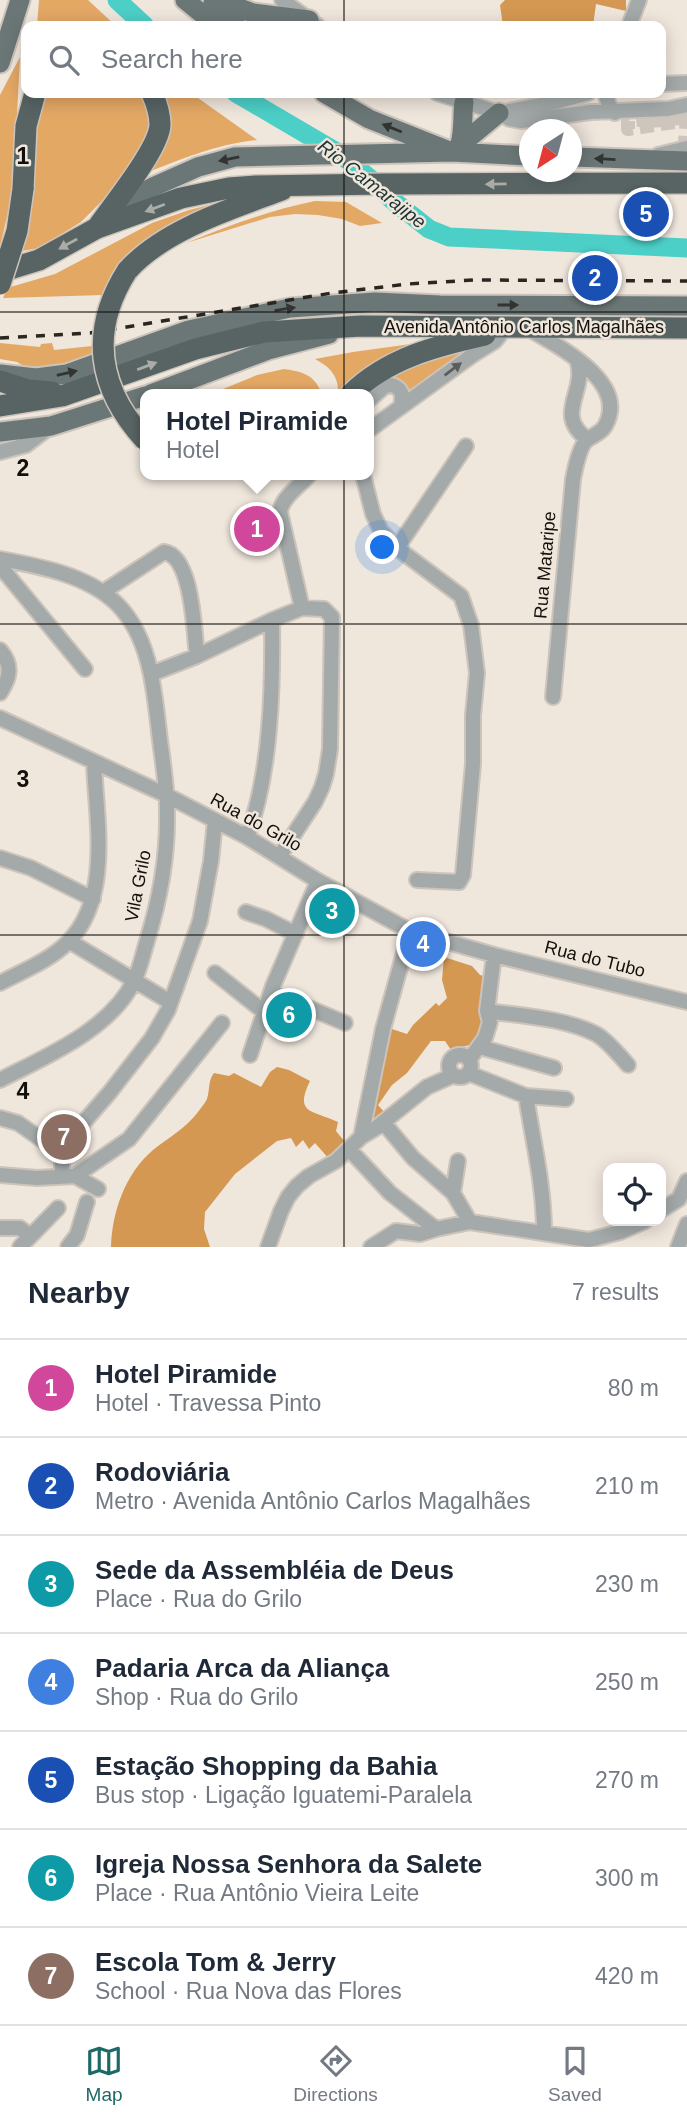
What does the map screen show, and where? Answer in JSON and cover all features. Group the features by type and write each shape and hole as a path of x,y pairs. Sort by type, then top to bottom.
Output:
{"highway":[{"path":"0,284 17,231 23,189 26,126 34,98"},
{"path":"97,228 141,168 157,138 160,125 155,98"},
{"path":"0,272 39,260 97,228 181,198 256,186 687,183"},
{"path":"140,435 113,396 103,358 107,313 116,289 127,271 140,257 160,243 190,228 301,186"},
{"name":"Avenida Antônio Carlos Magalhães","path":"99,384 195,349 264,332 361,326 687,328"},
{"path":"357,389 399,360 443,344 525,327"},
{"path":"0,381 41,392 67,391 99,384"},
{"path":"4,405 62,396 99,384"}],"main road":[{"path":"185,0 211,21"},
{"path":"209,0 232,21"},
{"path":"218,0 233,7 276,5 309,21"},
{"path":"0,64 22,8"},
{"path":"26,126 27,98"},
{"path":"333,98 369,119 456,148 519,155"},
{"path":"456,148 464,130 464,102"},
{"path":"97,228 136,196 198,167 235,157 426,152 456,148 499,113"},
{"path":"582,157 687,161"},
{"path":"0,263 39,260"},
{"path":"0,374 36,378 67,374 189,330 290,308 374,302 440,305 687,306"},
{"path":"164,389 268,350 361,326"},
{"path":"0,432 51,426 140,398"}],"street":[{"path":"631,21 639,0"},
{"path":"666,83 687,83"},
{"path":"452,98 499,113 510,120 531,121 591,112 615,113 687,105"},
{"path":"499,113 568,98"},
{"path":"607,98 615,113"},
{"path":"636,160 687,148"},
{"name":"Rua Mataripe","path":"525,327 577,360 598,378 610,397 611,411 606,425 587,439 577,461 573,479 553,697"},
{"path":"374,426 495,341 503,331"},
{"path":"577,360 580,377 571,417 579,433 587,439"},
{"path":"374,396 386,386 392,385 402,392 401,407"},
{"path":"0,452 26,445 51,426"},
{"path":"397,548 466,446"},
{"path":"302,608 280,513 287,497 304,480"},
{"path":"364,480 380,531 397,548 460,596 471,625 477,673 463,875 459,882 417,880"},
{"path":"0,559 74,578 103,592 164,552 173,555 181,566 187,585 197,656"},
{"path":"0,566 85,669"},
{"name":"Vila Grilo","path":"0,1080 66,1047 114,1010 134,981 162,887 166,795 151,674 137,633 127,616 103,592"},
{"path":"151,674 302,608 324,609 332,617 330,749 322,787 279,857"},
{"path":"247,837 258,802 263,771 273,662 272,620"},
{"path":"0,693 10,672 2,653"},
{"name":"Rua do Grilo","path":"0,718 166,795 247,837 318,881 410,931 494,955"},
{"path":"0,983 52,955 69,941 79,928 93,899 97,885 98,860 94,763"},
{"path":"62,1154 71,1137 110,1092 164,1020 200,921 215,821"},
{"path":"0,858 31,868 93,899"},
{"path":"250,1055 263,1012 318,881"},
{"path":"246,912 296,934"},
{"path":"361,1137 383,1029 410,931"},
{"path":"69,941 170,1002"},
{"path":"268,1247 288,1197 309,1176 336,1161 361,1137 435,1082 460,1068 480,1047 490,1022 487,1010 494,955"},
{"name":"Rua do Tubo","path":"494,955 687,1002"},
{"path":"215,973 263,1012"},
{"path":"271,992 345,1023"},
{"path":"487,1010 565,1024 588,1031 603,1039 628,1065"},
{"path":"68,1176 129,1139 222,1023"},
{"path":"480,1047 554,1068"},
{"path":"460,1068 526,1096 566,1100"},
{"path":"526,1096 540,1167 544,1232"},
{"path":"0,1118 18,1123 62,1154 68,1176"},
{"path":"383,1122 413,1158 453,1193 470,1222"},
{"path":"349,1149 390,1193 436,1228"},
{"path":"453,1193 458,1161"},
{"path":"0,1175 37,1178 68,1176 98,1189"},
{"path":"666,1208 683,1202 687,1181"},
{"path":"68,1247 77,1235 87,1202"},
{"path":"20,1247 58,1208"},
{"path":"371,1247 396,1231 414,1235 470,1222 589,1240 634,1226"},
{"path":"678,1247 687,1224"},
{"path":"0,1228 20,1228 30,1236"}],"shaded area":[{"path":"39,0 88,0 111,21 37,21"},
{"path":"505,0 626,0 626,11 596,4 594,21 502,21 500,5"},
{"path":"20,57 13,190 0,247 0,95"},
{"path":"41,98 148,98 152,123 127,176 81,222 39,248 22,251 27,223 36,108"},
{"path":"156,98 198,98 257,140 212,149 141,175"},
{"path":"229,200 112,280 103,295 3,298 7,288 55,274 152,223"},
{"path":"315,201 346,202 382,223 360,226 342,219 295,214 270,217 186,243 249,219"},
{"path":"0,343 40,347 41,344 52,343 54,350 92,346 93,360 33,372 17,362 0,359"},
{"path":"411,344 385,358 350,389 338,389 332,373 315,359"},
{"path":"462,352 409,396 388,379 432,358"},
{"path":"284,369 297,371 311,378 319,389 223,389 257,375"},
{"path":"444,957 472,966 480,975 488,977 488,1023 477,1043 451,1050 445,1041 431,1041 378,1105 385,1113 367,1127 386,1027 407,1034 436,1003 439,1006 447,998 442,980"},
{"path":"277,1067 310,1081 305,1105 313,1112 338,1122 336,1131 345,1142 330,1160 315,1143 309,1149 303,1140 296,1147 291,1138 277,1141 235,1174 205,1212 204,1229 210,1247 111,1247 117,1207 135,1170 153,1150 198,1112 207,1099 214,1073 229,1076 234,1073 261,1087 270,1072"}],"waterway":[{"name":"Rio Camarajipe","path":"117,0 140,21"},
{"name":"Rio Camarajipe","path":"245,98 340,154 429,229 449,237 687,248"}],"tunnel":[{"path":"649,121 681,118 681,121 628,129 628,121 687,114"},
{"path":"687,115 683,171 687,171"}],"railway":[{"path":"0,338 90,333 332,293 408,284 474,280 687,281"}],"place":[{"name":"Estação Shopping da Bahia","path":"646,214"},
{"name":"Rodoviária","path":"595,278"},
{"name":"Hotel Piramide","path":"257,529"},
{"name":"Sede da Assembléia de Deus","path":"332,911"},
{"name":"Padaria Arca da Aliança","path":"423,944"},
{"name":"Igreja Nossa Senhora da Salete","path":"289,1015"},
{"name":"Escola Tom & Jerry","path":"64,1137"}]}
